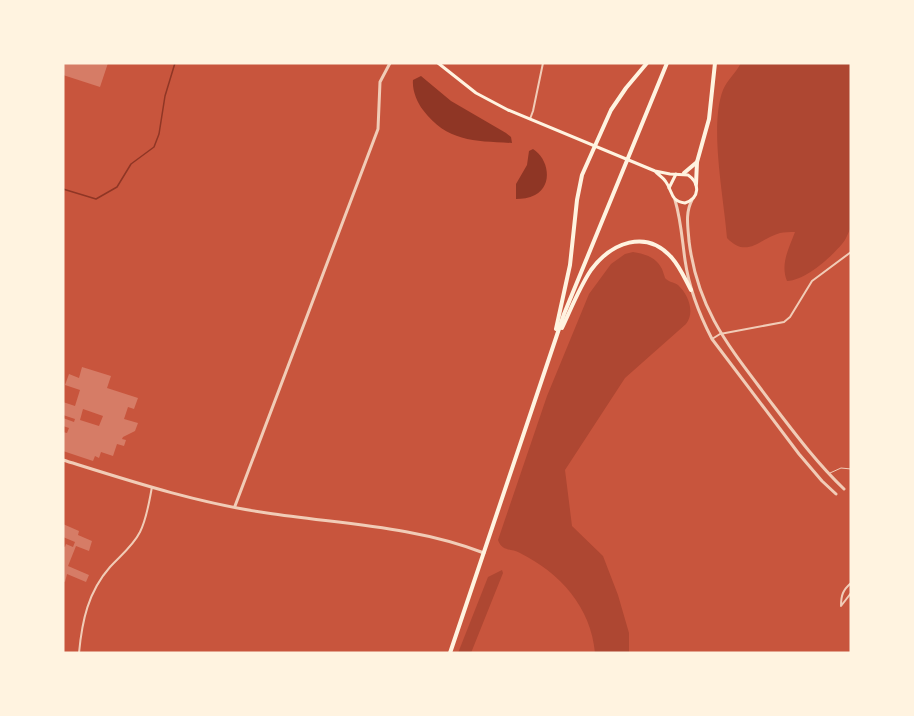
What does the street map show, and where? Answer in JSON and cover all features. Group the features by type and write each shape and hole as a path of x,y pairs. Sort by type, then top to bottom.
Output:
{"main road":[{"path":"438,63 476,93 508,110 655,171 684,173 697,162"},
{"path":"552,348 570,265 579,187 617,99 647,63"},
{"path":"450,653 552,348 587,254 667,63"},
{"path":"655,171 666,182 675,200 682,203 692,200 697,191 697,162 709,118 716,63"},
{"path":"684,173 692,177 696,184"},
{"path":"669,188 676,174"},
{"path":"552,348 591,271 608,252 619,245 641,240 662,249 679,267 691,290"}],"street":[{"path":"235,506 378,129 380,82 390,63"},
{"path":"530,119 543,63"},
{"path":"675,200 682,228 691,290 712,339 799,454 836,494"},
{"path":"692,200 687,218 693,267 704,301 720,334 804,447 844,489"},
{"path":"712,339 720,334 784,322 812,281 851,252"},
{"path":"63,460 202,501 264,513 436,538 485,553"},
{"path":"79,653 82,623 90,600 100,579 142,529 152,487"},
{"path":"851,583 844,589 841,606 851,593"}],"lane":[{"path":"829,475 842,468 851,469"}],"shaded area":[{"path":"741,63 851,63 851,227 843,242 831,256 817,268 794,280 787,281 784,268 795,232 780,233 747,247 734,244 727,238 717,123 723,90"},
{"path":"421,76 451,101 506,133 511,137 512,143 463,138 432,121 423,110 413,88 413,80"},
{"path":"533,149 545,165 547,178 545,185 535,195 516,199 516,184 527,165 529,151"},
{"path":"633,252 653,259 660,265 665,278 682,289 690,304 690,315 686,324 625,378 565,470 572,526 603,556 629,633 629,653 595,653 587,621 571,593 535,561 504,548 498,540 547,396 589,294 611,264 625,254"},
{"path":"502,570 503,573 471,653 458,653 488,577"}],"building":[{"path":"63,63 108,63 100,87 63,75"},
{"path":"82,367 111,376 107,388 138,398 134,409 128,407 124,419 138,423 135,431 123,437 122,439 126,440 124,446 117,444 113,456 101,452 99,458 95,456 93,461 63,451 63,432 67,433 69,428 63,426 63,418 74,422 75,419 63,415 63,402 75,406 80,390 65,385 69,374 79,378","holes":["83,409 103,416 99,426 80,420"]},
{"path":"63,524 79,531 78,535 92,541 89,551 76,546 68,566 89,575 86,582 67,574 65,582 63,581 63,546 65,547 66,544 73,547 75,542 63,537"}],"waterway":[{"path":"63,189 96,199 117,187 131,164 154,147 175,63"}]}
